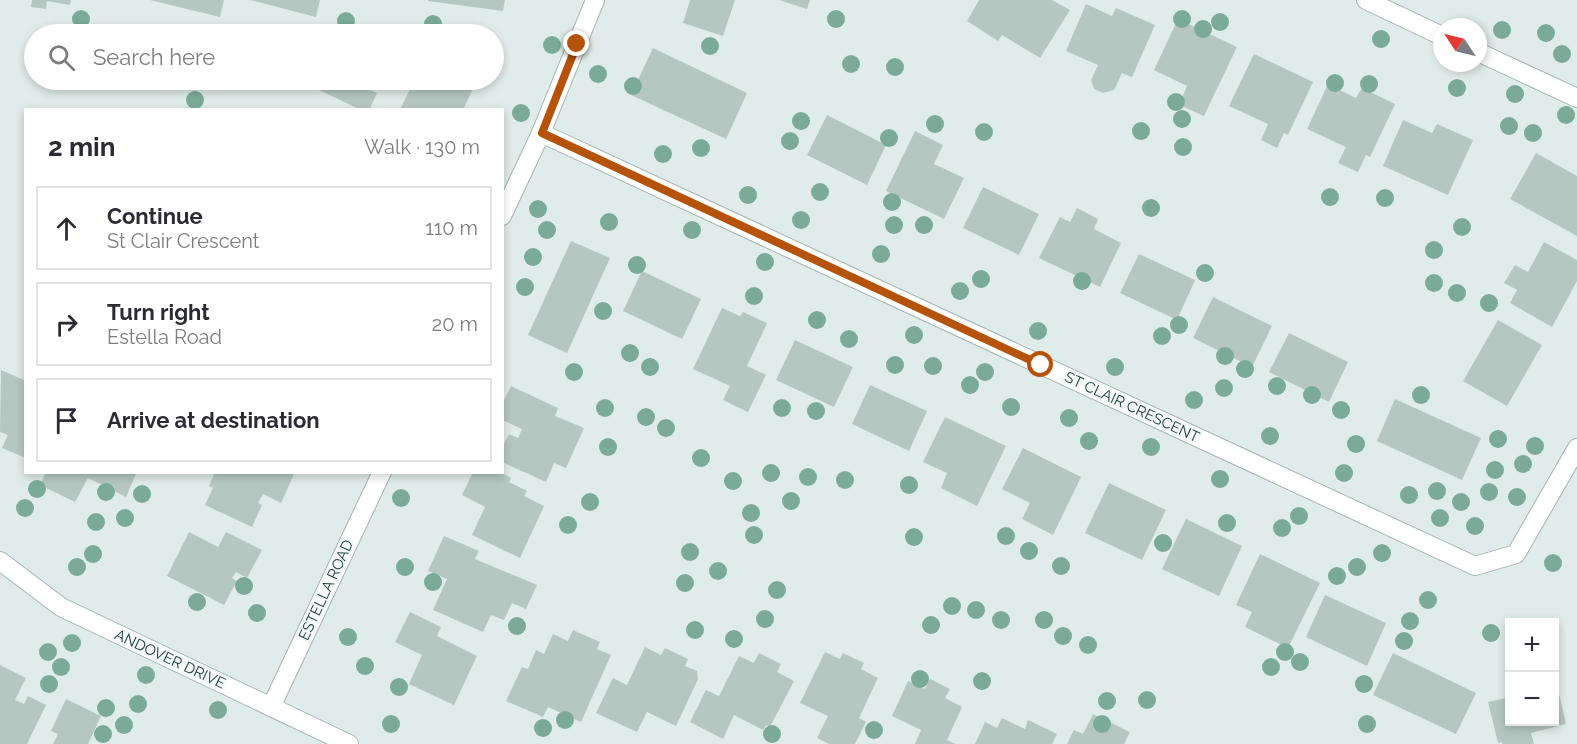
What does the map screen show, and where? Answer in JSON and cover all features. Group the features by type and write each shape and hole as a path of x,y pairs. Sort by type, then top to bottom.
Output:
{"street":[{"path":"504,212 542,133 595,0"},
{"path":"1366,0 1433,32"},
{"path":"1487,56 1577,98"},
{"name":"ST CLAIR CRESCENT","path":"542,133 1475,566 1516,554 1577,448"},
{"name":"ESTELLA ROAD","path":"271,707 381,474"},
{"name":"ANDOVER DRIVE","path":"0,561 61,607 349,744"}],"building":[{"path":"32,0 71,0 70,5 47,1 46,9 31,7"},
{"path":"150,0 224,0 220,17"},
{"path":"250,0 320,0 316,17"},
{"path":"428,0 505,0 503,11"},
{"path":"690,0 735,0 723,36 683,23"},
{"path":"779,0 810,0 807,9"},
{"path":"979,0 1052,0 1070,10 1040,58 1002,35 998,41 967,21"},
{"path":"1086,4 1112,16 1116,8 1155,25 1132,77 1122,73 1114,90 1103,93 1094,89 1091,80 1098,65 1066,51"},
{"path":"1178,19 1237,47 1204,116 1179,105 1187,86 1154,70"},
{"path":"653,48 747,93 726,139 631,95"},
{"path":"1254,54 1313,82 1288,135 1284,133 1277,148 1261,140 1268,124 1229,106"},
{"path":"1328,84 1356,98 1362,88 1395,104 1370,157 1366,155 1358,172 1338,163 1346,147 1307,129"},
{"path":"319,90 370,90 377,93 370,108 357,108"},
{"path":"409,90 472,90 464,108 401,108"},
{"path":"827,115 886,145 867,185 807,155"},
{"path":"1403,120 1432,133 1437,124 1473,140 1448,195 1383,166"},
{"path":"915,131 943,145 934,164 964,178 944,219 886,191"},
{"path":"1536,153 1577,176 1577,236 1510,199"},
{"path":"983,187 1039,214 1019,255 963,228"},
{"path":"1077,208 1098,219 1094,229 1121,243 1100,287 1039,258 1060,217 1070,222"},
{"path":"571,241 610,258 567,353 528,335"},
{"path":"1544,242 1577,260 1577,281 1552,327 1510,303 1517,290 1504,283 1515,265 1528,272"},
{"path":"1139,254 1195,280 1177,320 1120,293"},
{"path":"642,271 701,299 682,339 623,311"},
{"path":"1213,297 1272,326 1252,367 1193,338"},
{"path":"722,308 740,316 743,312 767,323 747,366 766,375 748,412 723,400 730,386 693,369"},
{"path":"1498,320 1542,345 1507,406 1463,381"},
{"path":"1289,333 1348,362 1329,402 1269,372"},
{"path":"795,340 853,367 834,407 776,380"},
{"path":"1,370 24,380 24,457 2,448 8,435 0,432"},
{"path":"870,385 927,411 909,451 852,424"},
{"path":"511,386 558,408 555,416 584,428 566,468 554,463 546,482 504,463 504,444 509,434 518,438 522,429 504,421 504,400"},
{"path":"1395,399 1481,438 1462,480 1377,441"},
{"path":"945,417 1006,446 977,506 941,488 947,473 923,462"},
{"path":"1023,448 1081,477 1053,535 1022,519 1030,503 1002,489"},
{"path":"45,474 136,474 126,497 88,478 75,502 40,485"},
{"path":"214,474 294,474 281,503 263,494 258,503 262,505 252,527 205,505 213,488 209,486"},
{"path":"472,474 504,474 511,478 509,482 527,491 524,496 544,506 520,558 472,535 485,507 462,495"},
{"path":"1109,483 1166,510 1142,560 1085,533"},
{"path":"1186,519 1242,546 1219,596 1162,569"},
{"path":"189,532 218,547 226,532 262,550 247,578 236,572 232,578 237,581 224,605 167,576"},
{"path":"444,536 479,551 475,559 537,585 526,609 512,603 504,620 491,615 483,632 433,610 447,579 428,571"},
{"path":"1260,554 1320,583 1288,648 1245,627 1252,612 1236,605"},
{"path":"1325,595 1386,623 1367,666 1306,637"},
{"path":"410,612 441,627 437,636 477,656 454,705 409,684 422,655 395,642"},
{"path":"573,630 600,642 597,649 611,655 581,722 548,707 543,717 506,701 522,667 528,669 536,650 544,654 553,634 568,641"},
{"path":"645,647 661,655 665,648 688,659 685,666 697,671 698,679 676,726 647,712 637,732 596,713 613,678 627,685"},
{"path":"825,652 840,659 843,653 864,663 861,669 878,678 859,718 866,722 855,744 829,744 817,738 828,716 800,703"},
{"path":"759,653 781,664 777,672 794,681 770,727 766,725 763,730 734,715 723,739 690,722 706,690 719,696 739,656 754,663"},
{"path":"1393,653 1476,693 1456,734 1373,695"},
{"path":"0,665 26,678 15,700 24,704 28,696 46,705 27,744 0,744"},
{"path":"930,679 950,689 945,698 962,707 947,740 956,744 915,744 921,730 892,716 908,681 925,689"},
{"path":"1559,694 1566,724 1559,726"},
{"path":"1505,698 1505,726 1558,726 1531,733 1534,744 1498,743 1488,702"},
{"path":"66,699 101,716 88,744 53,744 58,734 51,731"},
{"path":"1093,714 1130,732 1124,744 1067,744 1074,730 1083,734"},
{"path":"1002,718 1025,729 1028,720 1057,734 1052,744 975,744 985,722 997,728"}],"route":[{"path":"577,44 542,133 1041,365"}]}
